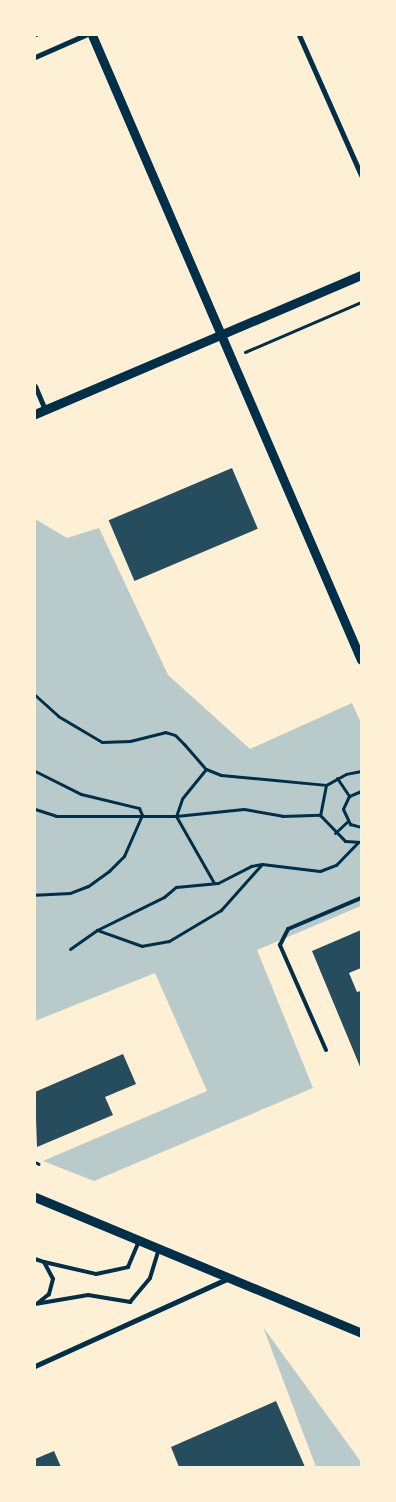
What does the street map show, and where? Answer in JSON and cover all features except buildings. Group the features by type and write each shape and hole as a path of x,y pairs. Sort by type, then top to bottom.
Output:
{"street":[{"path":"35,57 85,35"},
{"path":"92,35 360,657"},
{"path":"299,35 361,175"},
{"path":"35,414 361,275"},
{"path":"35,386 45,410"},
{"path":"35,1197 361,1333"},
{"path":"35,1366 228,1278"}],"lane":[{"path":"326,1050 280,945 288,929 361,898"},
{"path":"35,1258 44,1262 96,1274 128,1267 140,1241"},
{"path":"35,1304 88,1295 130,1302 150,1278 159,1249"},
{"path":"35,1304 44,1300 53,1286 51,1271 44,1262"}],"path":[{"path":"231,358 361,302"},
{"path":"35,695 58,716 102,742 130,742 154,733 175,735 206,769 221,774 326,785 336,778 361,771"},
{"path":"206,769 182,799 176,816 214,883"},
{"path":"35,771 81,794 139,808 142,815 124,856 88,886 70,893 35,895"},
{"path":"336,778 349,796"},
{"path":"320,815 326,785"},
{"path":"361,791 349,796 343,809 348,821 361,827"},
{"path":"35,809 56,816 176,816 244,809 282,816 320,815"},
{"path":"320,815 335,833 345,841 359,842"},
{"path":"335,833 348,821"},
{"path":"70,949 97,930 164,897 176,887 214,883 262,864 320,871 336,865 359,842"},
{"path":"97,930 142,946 169,941 222,910 262,864"}],"shaded area":[{"path":"35,519 67,538 99,528 168,675 250,749 352,703 361,723 361,906 257,950 313,1088 94,1181 43,1161 207,1091 155,973 35,1021"},
{"path":"263,1327 361,1462 361,1467 316,1467"}]}
